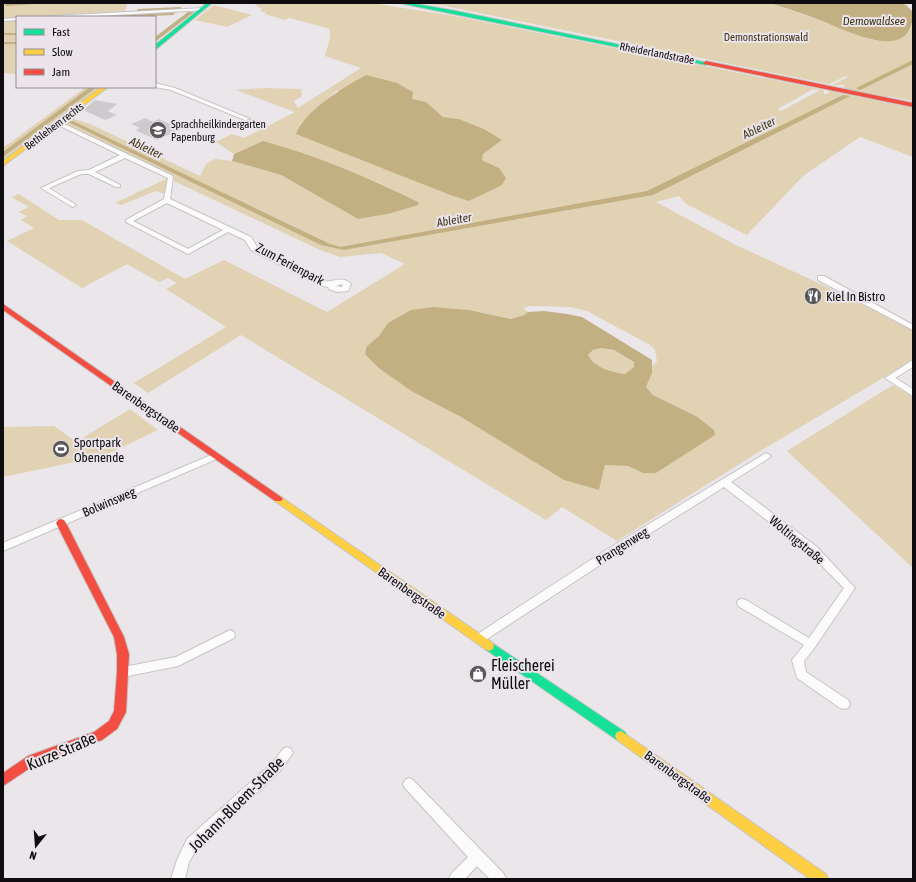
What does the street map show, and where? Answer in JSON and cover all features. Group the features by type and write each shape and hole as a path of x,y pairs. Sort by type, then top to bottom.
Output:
{"street":[{"name":"Rheiderlandstraße","path":"401,3 451,11 913,105"},
{"path":"70,16 185,10 206,6"},
{"path":"156,47 206,6"},
{"path":"3,20 16,19"},
{"path":"156,85 173,89 247,119"},
{"name":"Bethlehem rechts","path":"3,164 104,88"},
{"path":"58,123 171,177 167,200 128,221 188,252 229,229"},
{"path":"74,205 44,188 80,172 90,172 126,155"},
{"path":"90,172 118,186"},
{"name":"Zum Ferienpark","path":"167,200 248,239 254,248 322,283 332,285"},
{"path":"821,278 913,328"},
{"name":"Barenbergstraße","path":"3,306 216,456 638,748 821,879"},
{"path":"913,363 889,378 913,393"},
{"name":"Bolwinsweg","path":"3,547 216,456"},
{"name":"Prangenweg","path":"480,638 610,553 766,456"},
{"name":"Woltingstraße","path":"726,482 813,550 850,588 798,660 801,675 844,704"},
{"name":"Kurze Straße","path":"3,780 32,760 98,736 113,725 120,712 123,654 118,637 61,523"},
{"path":"742,603 811,644"},
{"path":"123,672 178,661 230,635"},
{"name":"Johann-Bloem-Straße","path":"178,879 183,860 192,844 276,767 287,753"},
{"path":"409,784 477,857 500,879"},
{"path":"456,879 477,857"}],"green space":[{"path":"3,3 127,3 125,12 55,16 16,16 16,18 3,19"},
{"path":"253,3 378,4 460,17 824,90 824,94 827,94 830,91 913,108 913,157 860,137 803,176 747,235 686,204 679,196 656,202 736,245 829,288 913,330 913,360 757,453 617,541 562,507 546,520 241,335 148,393 134,383 226,327 166,289 177,283 168,278 159,282 127,264 82,288 7,241 34,228 21,220 27,216 18,212 29,207 11,197 19,194 59,220 82,220 185,279 224,260 327,312 405,264 381,253 340,257 320,250 174,181 174,178 63,123 71,118 90,124 200,176 206,164 215,159 232,161 281,175 358,219 388,214 419,205 418,202 380,183 263,141 234,154 216,142 232,134 244,138 295,112 236,90 265,88 301,89 302,96 294,101 298,108 361,68 325,56 330,38 330,29 290,18 285,20 265,14 267,13 260,11 262,9","holes":["813,89 820,90 783,110 780,111 778,109","336,91 412,99 426,102 443,117 459,119 484,129 501,141 483,154 482,160 499,168 469,201 447,194 404,176 299,125","530,306 570,307 587,311 650,345 655,350 657,362 652,366 652,373 646,387 653,395 696,416 714,435 656,473 643,473 628,466 605,465 599,490 564,480 461,417 413,392 367,346 379,336 388,323 434,307 469,310 511,319 524,315 528,312 523,308"]},
{"name":"Demonstrationswald","path":"420,3 770,3 858,35 884,41 896,40 906,35 913,24 913,101 888,96 886,98 843,88 845,85 832,85 848,77 846,76 829,84 445,6"},
{"path":"214,5 252,15 227,27 195,20"},
{"path":"163,12 177,12 175,14 88,16"},
{"path":"16,20 16,74 3,73 3,21"},
{"path":"85,88 101,88 3,161 3,148"},
{"path":"168,179 165,194 156,191 121,205 115,203"},
{"path":"601,348 614,350 634,362 634,367 625,374 604,369 595,363 588,355 593,350"},
{"path":"893,385 913,397 913,568 787,451"},
{"name":"Sportpark Obenende","path":"130,409 158,430 104,456 3,477 3,427 54,426 76,442"}],"water":[{"name":"Demowaldsee","path":"770,3 900,3 906,5 913,12 910,28 903,37 892,41 879,41"},
{"path":"188,12 194,12 156,41 156,36"},
{"path":"913,60 913,64 860,90 856,88"},
{"path":"366,75 397,83 413,92 412,99 426,102 443,117 459,119 484,129 502,140 483,154 482,160 499,168 506,178 502,185 469,201 450,195 296,134 300,125 316,108 336,93"},
{"path":"89,88 96,88 3,157 3,152"},
{"path":"843,95 850,96 653,195 344,250 321,245 68,122 73,121 330,244 340,247 647,191"},
{"path":"263,141 303,153 342,168 418,202 419,205 388,214 358,219 281,175 232,161 234,154"},
{"path":"434,307 469,310 511,319 524,315 528,312 544,311 582,317 652,360 652,373 646,387 653,395 696,416 714,430 715,435 656,473 643,473 628,466 605,465 599,490 564,480 461,417 413,392 380,369 365,354 367,346 379,336 388,323 411,310","holes":["601,348 614,350 634,362 634,367 625,374 604,369 595,363 588,355 593,350"]}],"building":[{"path":"95,100 117,104 108,111 117,115 105,120 83,110"},
{"name":"Sprachheilkindergarten Papenburg","path":"146,118 153,122 159,119 181,129 157,140 137,131 136,130 140,128 131,124"}],"waterway":[{"path":"6,5 35,3"},
{"path":"138,10 180,8"},
{"path":"127,16 173,14"},
{"path":"3,34 16,34"},
{"path":"3,43 16,43"}],"traffic: fast":[{"path":"156,47 210,3"},
{"path":"401,3 451,11 706,63"},
{"path":"489,646 621,736"}],"traffic: slow":[{"path":"3,164 104,88"},
{"path":"278,499 489,646"},
{"path":"621,736 821,879"}],"traffic: jam":[{"path":"706,63 913,105"},
{"path":"3,306 278,499"},
{"path":"3,780 32,760 98,736 113,725 120,712 123,654 119,637 61,523"}],"place":[{"name":"Sprachheilkindergarten Papenburg","path":"158,130"},
{"name":"Kiel In Bistro","path":"813,296"},
{"name":"Sportpark Obenende","path":"61,449"},
{"name":"Fleischerei Müller","path":"478,674"}],"water label":[{"name":"Ableiter","path":"759,128"},
{"name":"Ableiter","path":"146,148"},
{"name":"Ableiter","path":"454,220"}]}
